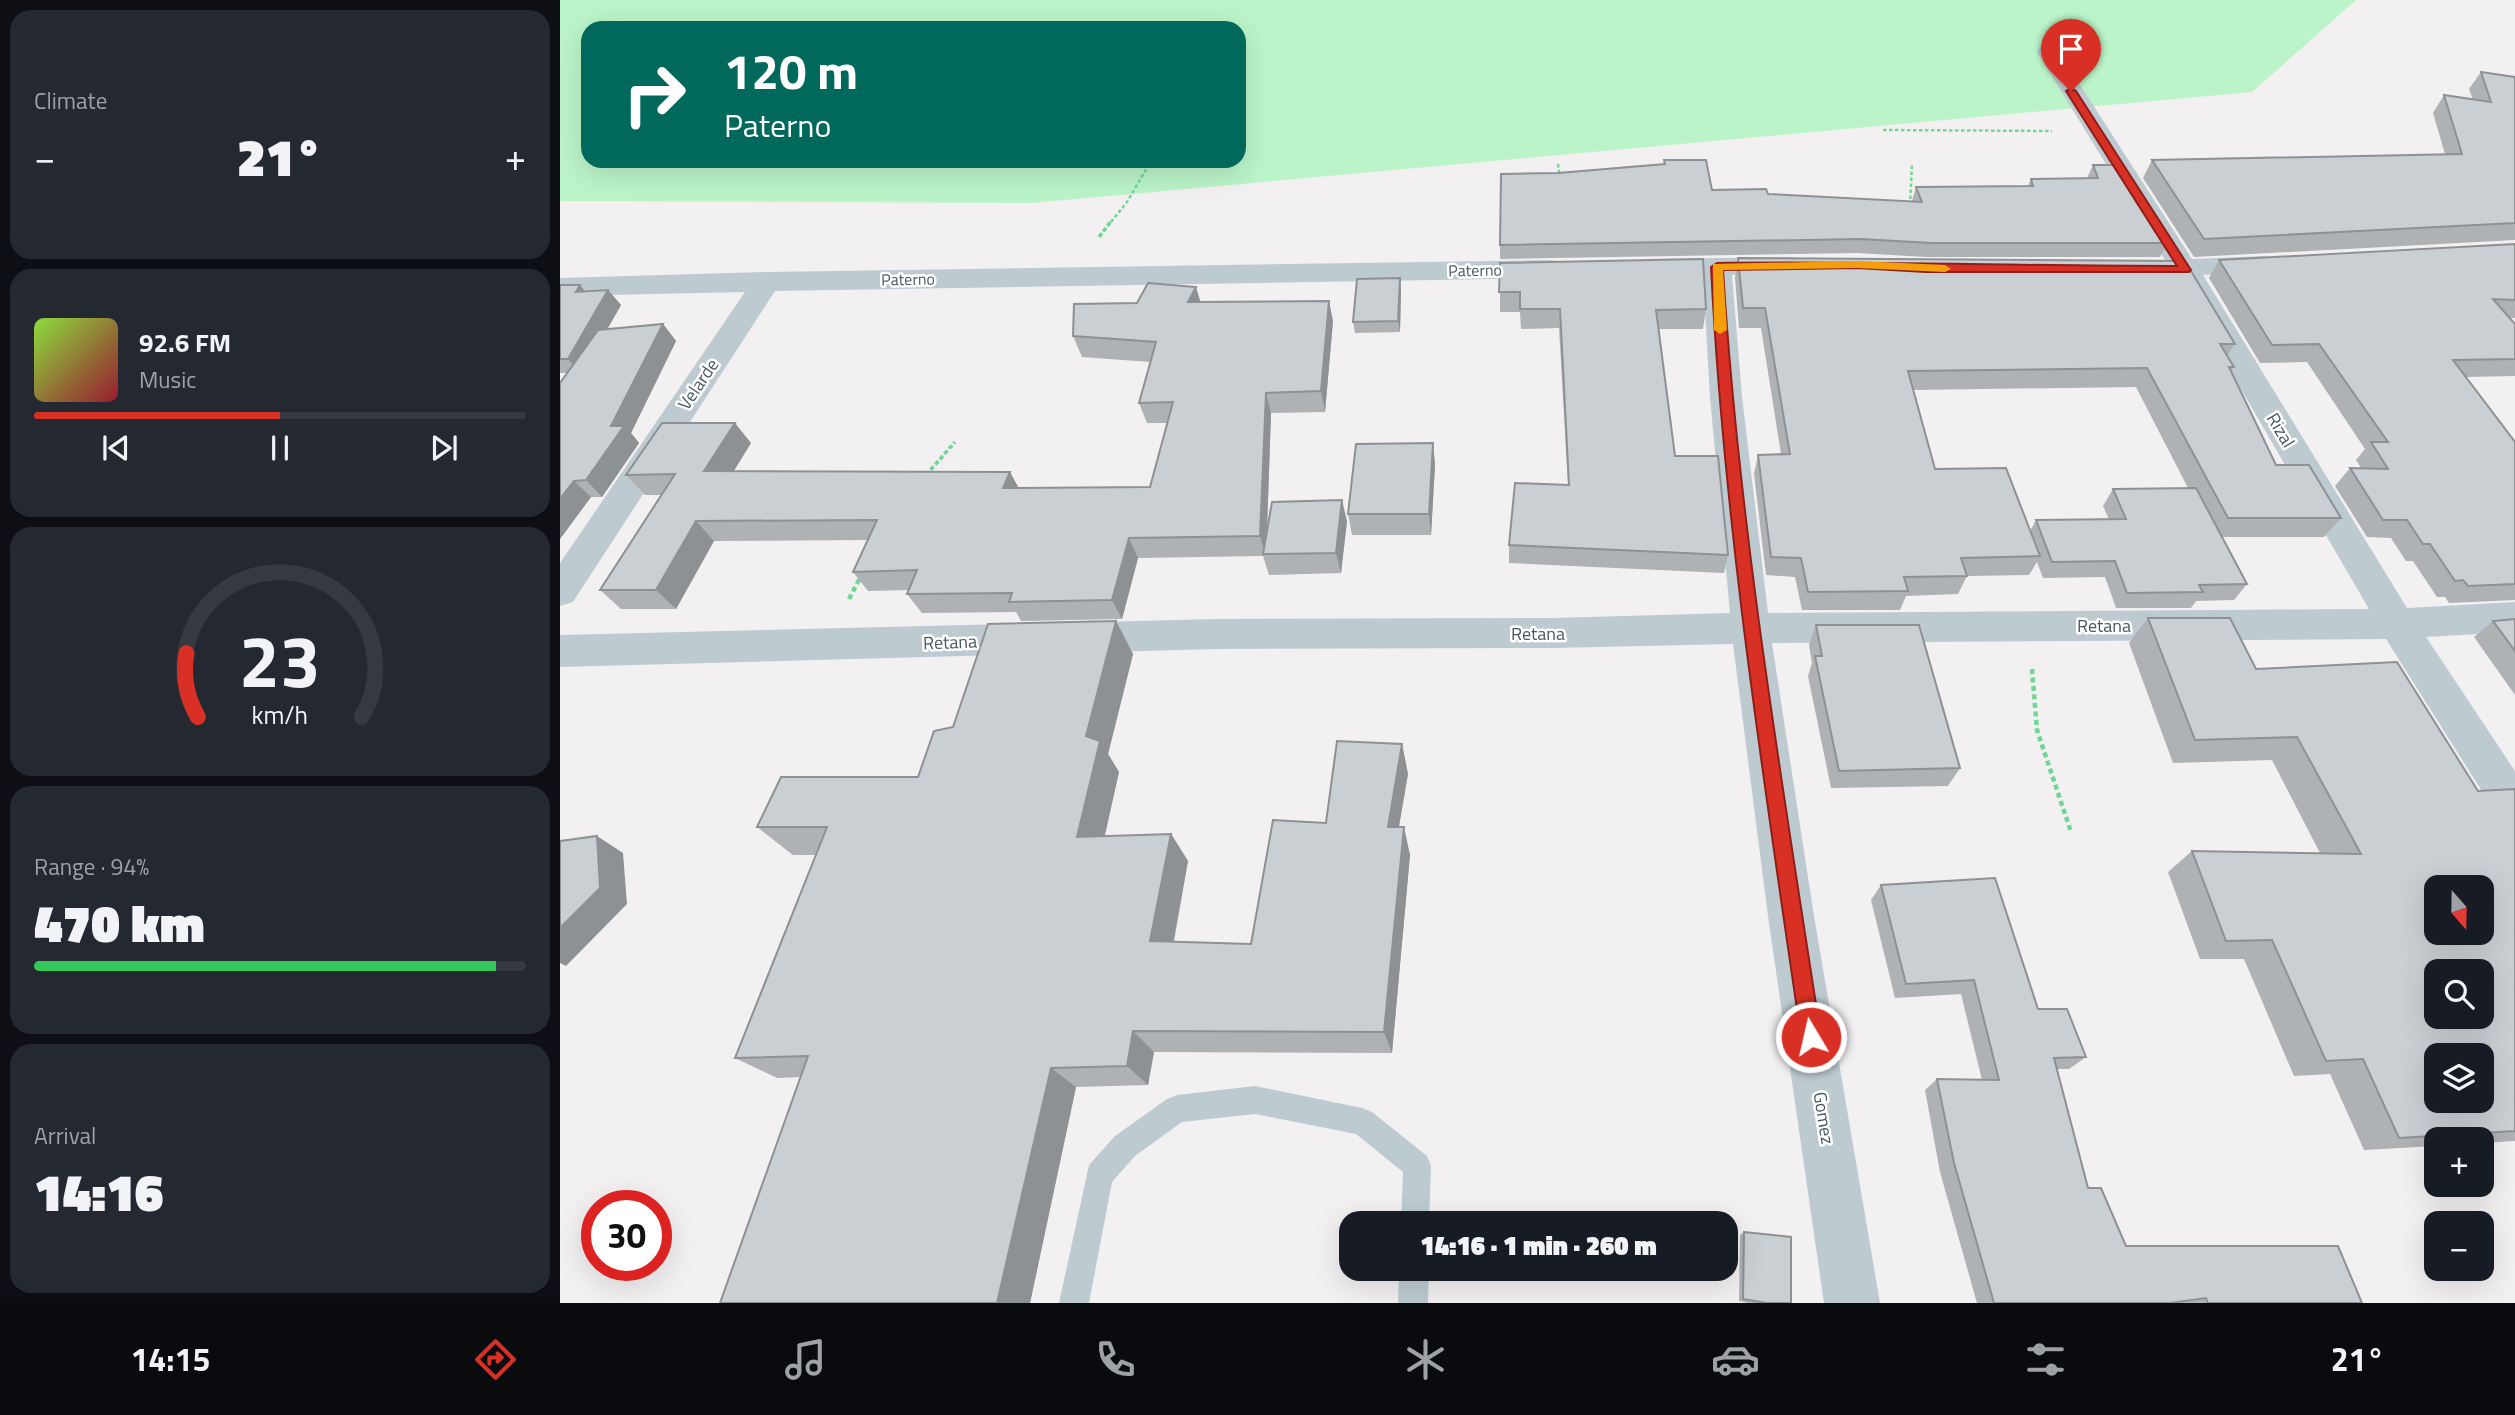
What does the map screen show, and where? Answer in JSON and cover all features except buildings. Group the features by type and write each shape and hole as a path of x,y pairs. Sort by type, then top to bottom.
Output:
{"street":[{"name":"Rizal","path":"2048,52 2185,270 2397,624 2515,807"},
{"path":"2117,269 2185,270 2295,263"},
{"path":"1626,268 1819,265"},
{"name":"Gomez","path":"1717,267 1724,388 1750,628 1852,1303"},
{"name":"Paterno","path":"560,287 767,281 1574,269"},
{"name":"Velarde","path":"560,592 767,281"},
{"name":"Retana","path":"560,651 1217,634 2397,624 2515,617"}],"lane":[{"path":"1074,1303 1099,1175 1125,1146 1177,1109 1255,1100 1362,1122 1417,1166 1415,1211"},
{"path":"1413,1303 1414,1281"}],"path":[{"path":"1883,130 2095,130"},
{"path":"1559,164 1561,183"},
{"path":"1909,211 1912,165"},
{"path":"1068,276 1127,202 1146,168"},
{"path":"922,480 955,442"},
{"path":"823,646 866,565"},
{"path":"2029,626 2037,730 2071,832"}],"green space":[{"path":"560,0 2356,0 2252,92 1032,203 560,201"}],"slow traffic":[{"path":"1720,330 1717,267 1857,265 1945,269"}],"route":[{"path":"1811,1037 1750,628 1724,388 1717,267 1857,265 1926,269 2185,270 2071,91"}]}
